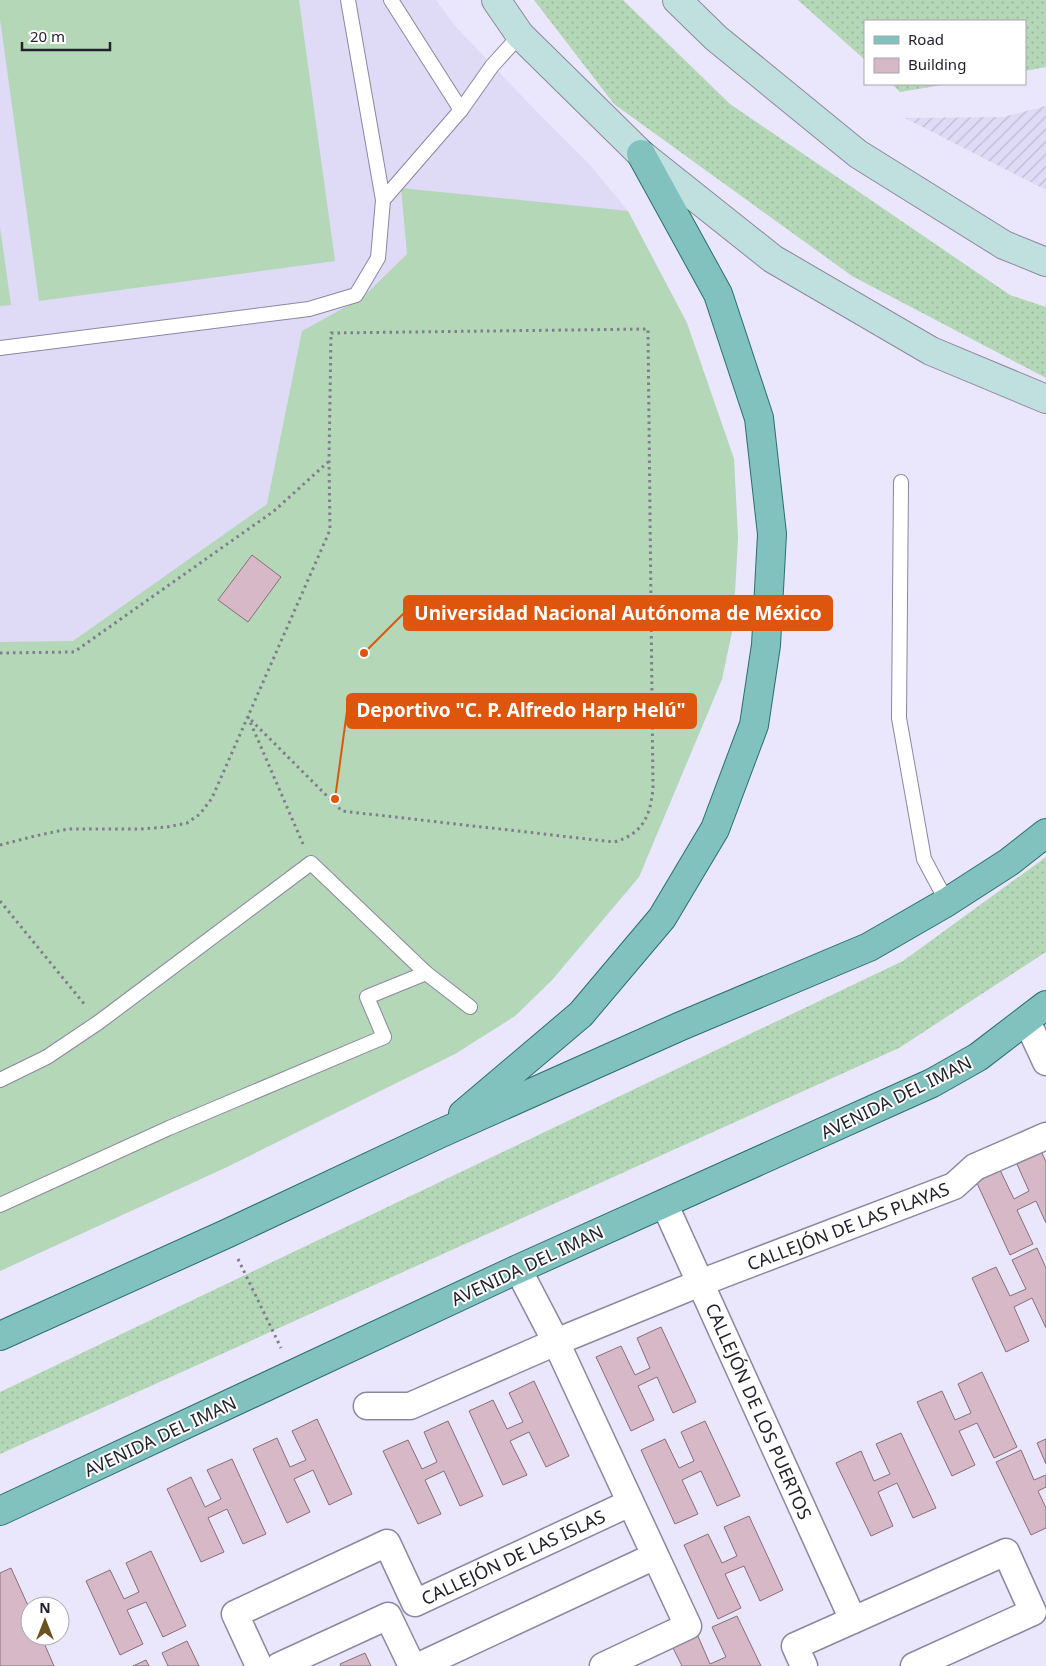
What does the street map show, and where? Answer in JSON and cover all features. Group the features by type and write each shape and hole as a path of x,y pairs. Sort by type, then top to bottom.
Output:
{"main road":[{"path":"496,0 520,35 641,154 773,259 931,350 1046,400"},
{"path":"677,0 716,38 858,154 1004,245 1046,262"},
{"path":"439,1134 581,1014 662,918 715,829 754,725 766,646 772,534 759,418 718,294 641,154"},
{"path":"0,1336 226,1234 439,1134 681,1026 869,947 947,902 1009,862 1046,834"},
{"name":"AVENIDA DEL IMAN","path":"0,1512 518,1269 932,1083 978,1057 1036,1013"}],"street":[{"path":"1036,1013 1046,1062"},
{"name":"CALLEJÓN DE LAS PLAYAS","path":"700,1283 954,1186 975,1167 1046,1136"},
{"name":"CALLEJÓN DE LOS PUERTOS","path":"664,1203 853,1620"},
{"path":"518,1269 556,1342 688,1626 603,1666"},
{"path":"367,1406 410,1406 556,1342 700,1283"},
{"name":"CALLEJÓN DE LAS ISLAS","path":"259,1666 235,1614 387,1543 415,1603 630,1503"},
{"path":"804,1666 795,1646 1006,1552 1040,1610 914,1666"},
{"path":"419,1666 656,1556"},
{"path":"279,1666 388,1616 412,1666"}],"lane":[{"path":"0,348 309,309 356,295 378,258 383,200 348,0"},
{"path":"391,0 461,110"},
{"path":"383,200 461,110 492,66 520,35"},
{"path":"901,482 899,718 924,859 947,902"},
{"path":"0,1080 46,1057 99,1022 311,863 426,973 470,1007"},
{"path":"0,1205 169,1128 384,1037 367,997 426,973"},
{"path":"388,1616 415,1603"}],"path":[{"path":"0,845 68,829 140,829 187,823 200,814 212,798 330,530 331,332 648,329 653,789 651,808 638,830 626,839 614,842 342,811 248,717"},
{"path":"0,653 74,652 274,511 329,462"},
{"path":"248,717 311,863"},
{"path":"0,901 99,1022"},
{"path":"226,1234 293,1374"}],"shaded area":[{"path":"0,0 436,0 455,26 589,164 628,211 687,323 734,459 738,538 733,627 722,679 639,877 552,980 515,1016 454,1054 227,1167 0,1271"},
{"path":"1046,106 1046,190 905,118 1003,117"}],"green space":[{"path":"0,0 299,0 335,261 39,301 0,19"},
{"path":"534,0 623,0 730,104 1010,295 1046,307 1046,378 852,276 614,104"},
{"path":"798,0 1046,0 1046,67 1026,71 1026,20 864,20 864,59"},
{"path":"893,85 942,85 900,92"},
{"path":"401,188 628,211 687,323 734,459 738,538 733,627 722,679 639,877 552,980 515,1016 455,1054 227,1167 0,1271 0,642 73,641 267,504 302,331 362,298 407,254"},
{"path":"0,227 11,305 0,306"},
{"path":"1046,857 1046,952 899,1048 0,1454 0,1392 903,961"}],"building":[{"path":"252,555 281,577 248,622 218,600"},
{"path":"1041,1151 1046,1162 1046,1223 1036,1201 1017,1210 1033,1244 1010,1255 976,1181 1000,1170 1014,1199 1029,1191 1016,1162"},
{"path":"1037,1248 1046,1268 1046,1328 1032,1298 1014,1307 1029,1341 1006,1352 972,1278 996,1267 1010,1296 1026,1289 1012,1260"},
{"path":"661,1327 696,1402 673,1413 657,1377 638,1386 654,1420 631,1431 596,1357 621,1346 635,1375 650,1368 637,1338"},
{"path":"982,1372 1017,1447 994,1458 977,1423 959,1431 975,1465 952,1476 917,1402 942,1391 955,1420 971,1413 958,1384"},
{"path":"534,1381 569,1456 546,1467 529,1432 510,1441 527,1475 503,1485 469,1411 493,1400 507,1429 523,1422 509,1393"},
{"path":"317,1419 352,1494 329,1505 313,1470 294,1479 310,1512 287,1523 253,1449 277,1438 290,1467 306,1460 292,1431"},
{"path":"448,1421 483,1496 460,1506 444,1471 425,1480 441,1514 418,1524 383,1451 408,1440 422,1469 437,1462 424,1432"},
{"path":"705,1421 740,1496 717,1506 701,1471 682,1480 698,1514 675,1524 641,1450 665,1439 679,1468 694,1461 681,1432"},
{"path":"901,1433 936,1508 913,1518 897,1483 878,1492 893,1526 871,1536 836,1463 861,1451 874,1481 890,1474 876,1444"},
{"path":"1046,1439 1046,1464 1037,1443"},
{"path":"1021,1450 1034,1480 1046,1475 1046,1487 1038,1491 1046,1508 1046,1528 1031,1535 996,1462"},
{"path":"232,1459 266,1534 243,1544 227,1509 208,1518 224,1552 201,1562 167,1489 191,1477 205,1507 221,1499 207,1470"},
{"path":"749,1516 783,1590 760,1601 744,1566 725,1574 741,1608 718,1619 684,1545 708,1534 722,1563 737,1556 724,1527"},
{"path":"151,1551 186,1626 163,1637 146,1602 127,1610 143,1644 120,1655 86,1581 110,1570 124,1599 139,1592 126,1563"},
{"path":"11,1568 24,1596 20,1596 20,1646 45,1646 54,1666 0,1666 0,1573"},
{"path":"737,1616 761,1666 682,1666 672,1646 697,1634 710,1664 726,1657 712,1627"},
{"path":"187,1641 199,1666 168,1666 162,1653"},
{"path":"365,1653 371,1666 341,1666 340,1664"},
{"path":"146,1660 149,1666 133,1666"}],"place":[{"name":"Universidad Nacional Autónoma de México","path":"364,653"},
{"name":"Deportivo \"C. P. Alfredo Harp Helú\"","path":"335,799"}]}
